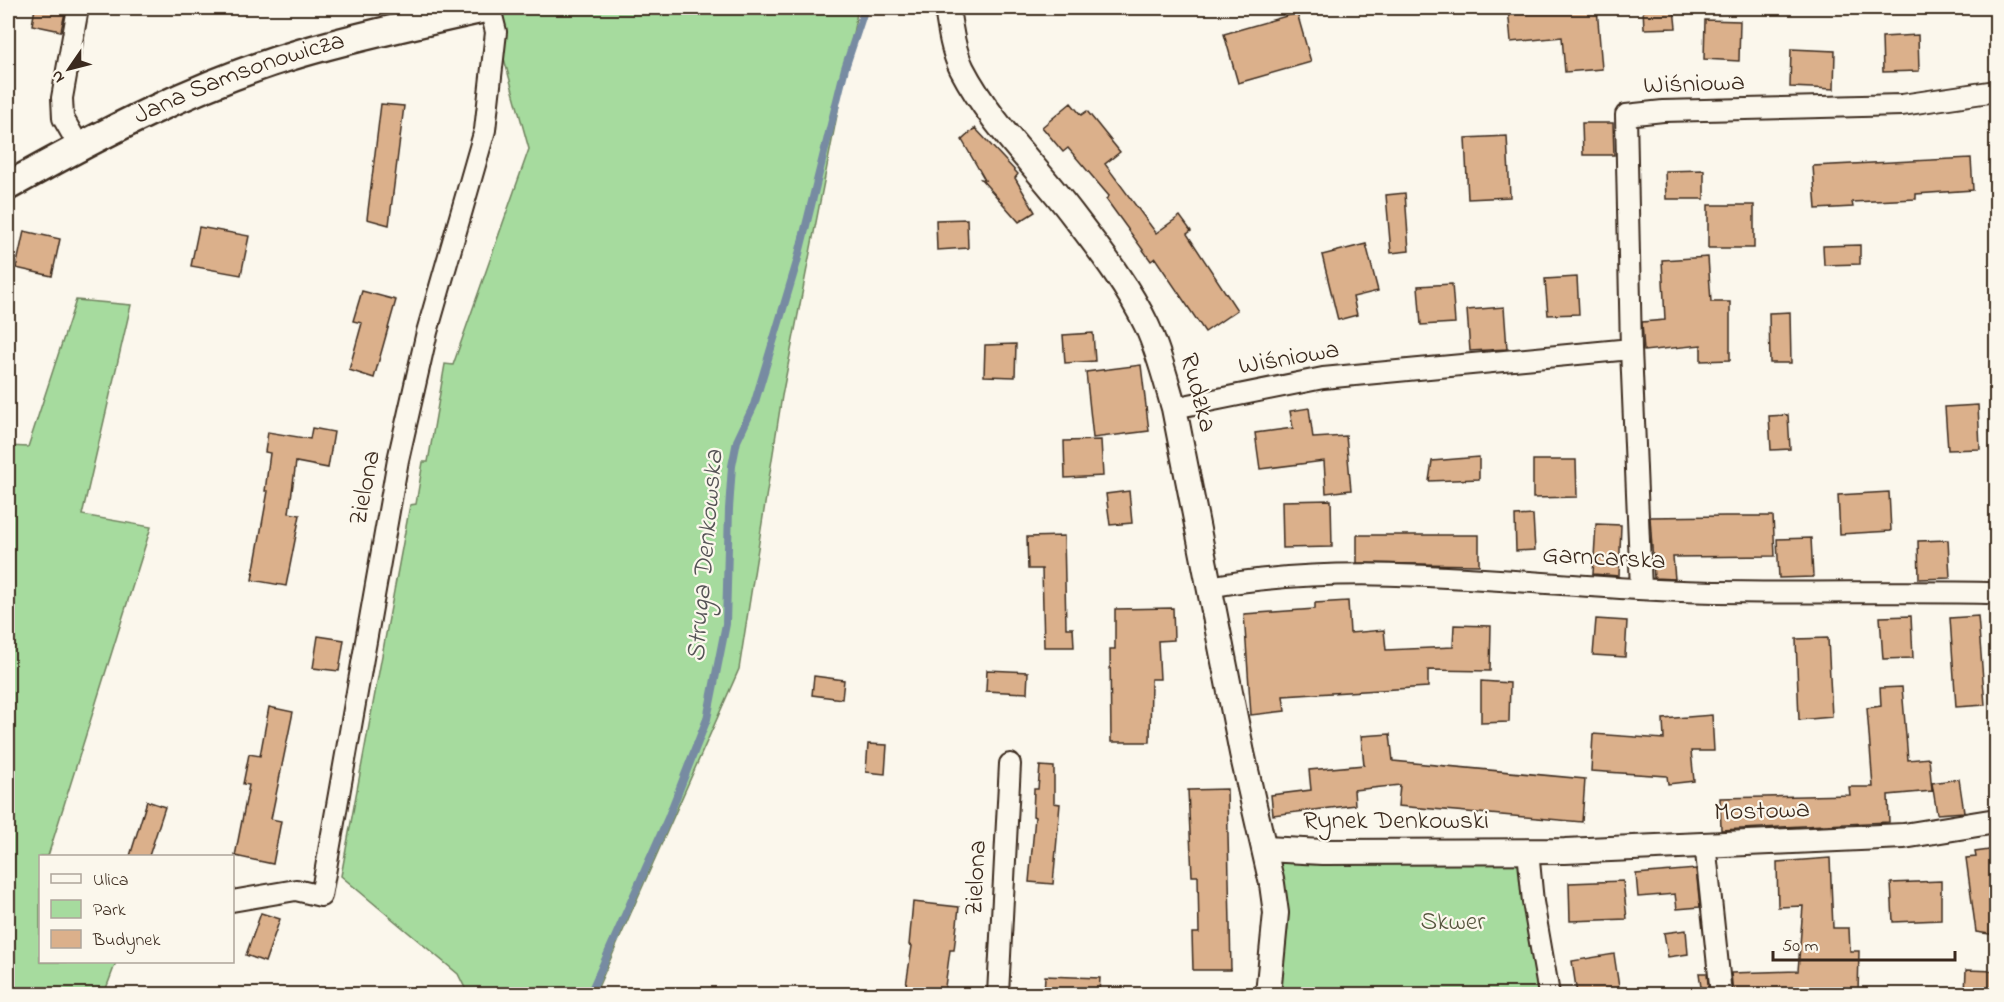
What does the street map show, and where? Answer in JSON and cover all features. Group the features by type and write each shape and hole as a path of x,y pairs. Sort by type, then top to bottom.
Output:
{"main road":[{"name":"Jana Samsonowicza","path":"8,186 79,146 169,102 300,53 488,8"}],"street":[{"path":"78,8 62,98 63,118 79,146"},
{"name":"Zielona","path":"234,901 296,890 321,896 398,460 427,332 485,130 496,32 488,8"},
{"name":"Rudzka","path":"947,8 952,38 962,68 979,96 1073,214 1114,271 1146,325 1174,408 1242,753 1266,849"},
{"name":"Wiśniowa","path":"1641,589 1631,349 1626,115 1663,111 1902,105 1996,91"},
{"name":"Wiśniowa","path":"1174,408 1323,378 1394,369 1631,349"},
{"name":"Garncarska","path":"1209,587 1234,582 1330,575 1459,578 1641,589 1996,594"},
{"name":"Zielona","path":"998,994 1010,764"},
{"name":"Mostowa","path":"1528,851 1904,836 1996,821"},
{"path":"1705,843 1721,994"},
{"path":"1266,849 1276,913 1268,994"},
{"name":"Rynek Denkowski","path":"1266,849 1322,852 1528,851"},
{"path":"1528,851 1533,902 1549,994"}],"green space":[{"path":"490,8 858,8 782,396 739,669 595,994 468,994 458,974 341,876 410,505 416,504 423,462 428,462 445,364 453,365 529,149"},
{"path":"76,300 131,305 82,515 151,527 48,855 39,855 39,963 116,963 104,994 8,994 8,446 28,447"},
{"name":"Skwer","path":"1266,849 1528,851 1549,994 1268,994"}],"building":[{"path":"35,8 66,8 61,31 32,25"},
{"path":"1508,8 1543,8 1543,11 1597,8 1602,69 1565,72 1562,37 1511,42"},
{"path":"1643,8 1674,8 1676,28 1644,29"},
{"path":"1297,13 1311,62 1238,83 1224,34"},
{"path":"1705,20 1740,21 1739,61 1704,59"},
{"path":"1918,35 1919,71 1883,72 1882,37"},
{"path":"1791,49 1835,51 1834,89 1790,87"},
{"path":"1071,103 1081,115 1087,111 1120,152 1105,164 1156,233 1180,216 1191,231 1187,234 1237,310 1205,332 1155,258 1151,261 1106,199 1109,196 1068,148 1063,152 1042,127"},
{"path":"381,104 404,106 389,225 367,219"},
{"path":"1582,123 1613,123 1614,155 1583,155"},
{"path":"975,128 1018,174 1015,178 1035,212 1019,222 981,179 985,180 962,140"},
{"path":"1507,136 1510,197 1468,199 1465,138"},
{"path":"1971,158 1973,190 1916,194 1916,199 1852,202 1853,207 1816,209 1813,166"},
{"path":"1704,170 1704,199 1666,199 1665,171"},
{"path":"1405,193 1409,251 1391,253 1386,195"},
{"path":"1708,205 1754,205 1754,248 1708,248"},
{"path":"967,219 968,248 937,250 936,220"},
{"path":"199,227 249,236 241,275 191,266"},
{"path":"24,231 60,239 52,276 16,268"},
{"path":"1366,244 1378,291 1353,297 1357,315 1338,320 1322,255"},
{"path":"1860,245 1860,264 1824,265 1823,246"},
{"path":"1708,257 1711,302 1730,302 1730,360 1701,361 1701,345 1644,351 1642,322 1665,320 1662,260"},
{"path":"1577,277 1579,314 1548,315 1545,279"},
{"path":"1452,284 1455,323 1421,325 1418,286"},
{"path":"362,291 396,300 374,378 349,370 362,323 353,321"},
{"path":"1504,307 1507,349 1470,351 1467,310"},
{"path":"1790,312 1791,363 1770,363 1769,313"},
{"path":"1093,333 1095,361 1065,363 1063,335"},
{"path":"1016,344 1015,377 984,376 985,345"},
{"path":"1141,365 1149,431 1093,438 1086,372"},
{"path":"1978,405 1980,449 1948,450 1945,407"},
{"path":"1309,408 1313,438 1346,436 1351,490 1326,493 1324,461 1260,469 1255,433 1293,428 1290,411"},
{"path":"1788,415 1790,449 1771,450 1769,416"},
{"path":"312,428 334,432 328,468 296,462 289,513 300,515 286,586 252,580 268,491 265,491 270,453 265,452 268,432 310,439"},
{"path":"1101,440 1103,476 1065,478 1064,441"},
{"path":"1479,457 1479,479 1429,481 1432,461"},
{"path":"1533,460 1576,460 1577,497 1533,498"},
{"path":"1129,491 1132,523 1110,525 1106,494"},
{"path":"1889,492 1891,531 1840,534 1838,495"},
{"path":"1331,500 1332,547 1283,548 1282,501"},
{"path":"1533,515 1535,550 1516,551 1515,516"},
{"path":"1773,516 1775,556 1673,557 1675,579 1654,578 1650,517"},
{"path":"1596,524 1621,525 1619,576 1593,574"},
{"path":"1357,535 1479,535 1479,565 1357,563"},
{"path":"1064,536 1066,628 1073,628 1074,647 1044,647 1042,569 1028,569 1027,537"},
{"path":"1811,538 1813,577 1779,578 1777,539"},
{"path":"1948,540 1950,578 1919,579 1918,541"},
{"path":"1348,601 1350,633 1384,630 1386,650 1453,647 1454,625 1491,626 1490,671 1428,670 1428,687 1283,696 1285,711 1251,715 1244,614 1315,609 1315,603"},
{"path":"1173,608 1174,640 1158,641 1160,679 1151,679 1150,742 1111,742 1110,649 1115,649 1115,609"},
{"path":"1911,616 1913,658 1883,659 1880,617"},
{"path":"1978,616 1985,705 1956,707 1950,618"},
{"path":"1596,619 1627,621 1625,657 1593,655"},
{"path":"318,636 344,640 339,671 313,668"},
{"path":"1828,638 1832,717 1799,720 1796,639"},
{"path":"987,670 1028,672 1027,693 986,691"},
{"path":"814,676 844,680 842,699 812,695"},
{"path":"1481,681 1510,683 1509,722 1481,723"},
{"path":"1902,687 1908,760 1929,758 1932,791 1888,795 1889,822 1721,830 1720,798 1850,795 1849,787 1873,787 1867,708 1881,706 1880,688"},
{"path":"269,707 293,712 271,819 281,821 273,864 235,856 249,785 243,784 249,754 260,756"},
{"path":"1712,715 1714,751 1691,751 1694,781 1668,784 1667,776 1591,771 1593,734 1664,739 1663,719"},
{"path":"1390,734 1393,761 1585,779 1582,822 1398,806 1400,785 1354,790 1355,805 1273,815 1271,795 1311,790 1309,770 1364,765 1361,736"},
{"path":"868,744 887,745 885,774 866,772"},
{"path":"1040,766 1054,767 1054,803 1060,804 1053,884 1029,882 1035,817 1033,816 1034,789 1038,789"},
{"path":"1959,779 1964,812 1937,814 1932,783"},
{"path":"1227,789 1231,970 1193,970 1192,933 1199,933 1198,876 1192,876 1188,790"},
{"path":"147,801 165,807 149,855 130,855"},
{"path":"1996,849 1996,935 1976,932 1966,858 1976,857 1975,852"},
{"path":"1830,858 1833,928 1849,928 1850,951 1859,951 1858,994 1733,994 1731,973 1798,971 1803,906 1778,907 1777,862"},
{"path":"1696,869 1700,907 1677,909 1675,894 1638,897 1636,874"},
{"path":"1623,881 1627,919 1570,921 1569,883"},
{"path":"1941,881 1941,920 1893,922 1891,883"},
{"path":"913,902 959,907 954,950 950,950 944,994 905,992 912,946 909,945"},
{"path":"261,913 280,919 265,962 246,955"},
{"path":"1686,930 1688,954 1668,957 1664,933"},
{"path":"1614,954 1620,994 1577,994 1572,961"},
{"path":"1966,970 1996,971 1996,994 1965,994"},
{"path":"1699,973 1707,973 1709,994 1702,994"},
{"path":"1045,976 1100,978 1099,994 1044,994"}],"waterway":[{"name":"Struga Denkowska","path":"590,994 668,818 707,719 726,624 729,509 732,466 737,441 754,405 797,262 845,68 865,8"}]}
